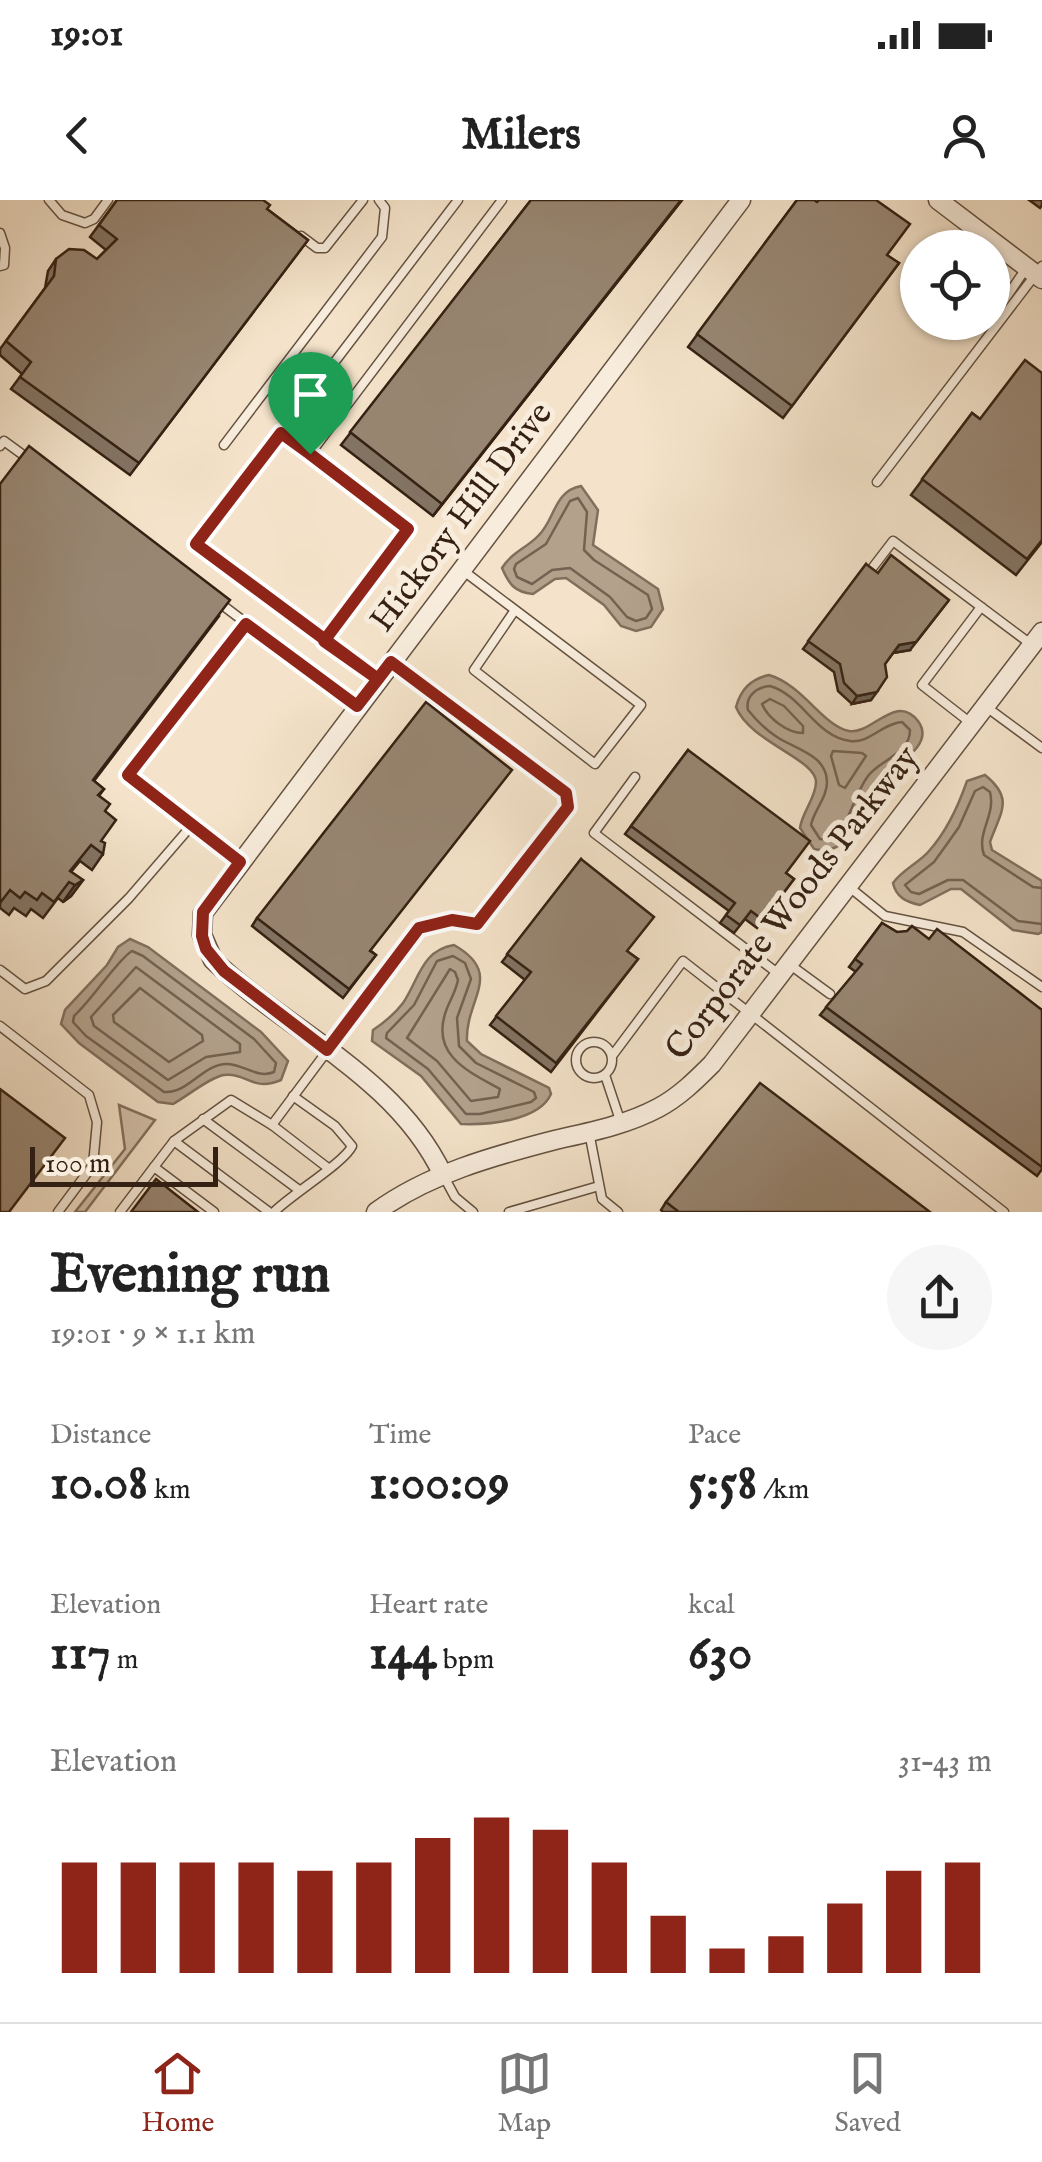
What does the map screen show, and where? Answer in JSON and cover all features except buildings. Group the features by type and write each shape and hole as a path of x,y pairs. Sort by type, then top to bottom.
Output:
{"street":[{"name":"Hickory Hill Drive","path":"443,1175 431,1150 398,1106 224,971 206,949 203,912 741,200"},
{"path":"941,201 1037,272"},
{"name":"Corporate Woods Parkway","path":"376,1212 443,1175 476,1162 621,1123 660,1107 691,1084 712,1064 1037,639"}],"lane":[{"path":"49,200 62,215 85,223 108,200"},
{"path":"285,224 322,250 362,200"},
{"path":"224,446 382,237 385,208 378,200"},
{"path":"378,679 196,544 458,200"},
{"path":"310,454 502,200"},
{"path":"0,233 5,248 4,265 0,266"},
{"path":"1010,302 1037,272"},
{"path":"1010,302 1037,272"},
{"path":"877,482 979,340"},
{"path":"281,433 408,529 324,641"},
{"path":"0,446 4,441 34,464"},
{"path":"870,571 893,541 981,607 1037,639"},
{"path":"461,569 641,705 595,764 474,670 515,610"},
{"path":"216,600 357,706"},
{"path":"972,724 922,685 981,607"},
{"path":"240,862 128,775 246,624"},
{"path":"272,1125 419,928 452,920 477,924 568,807 566,793 391,662"},
{"path":"985,706 1042,748"},
{"path":"635,777 594,832 784,969 830,994"},
{"path":"0,970 25,989 46,981 192,826"},
{"path":"848,886 885,916 963,932 1042,987"},
{"path":"612,1056 605,1046 593,1042 582,1047 576,1058 578,1070 588,1078 606,1074 612,1056 683,961 1004,1212"},
{"path":"0,1026 89,1095 98,1122 93,1165 58,1212"},
{"path":"606,1074 621,1123"},
{"path":"174,1141 272,1212 347,1155 352,1146 336,1126 293,1096"},
{"path":"120,1212 174,1141 231,1100 272,1125 328,1168"},
{"path":"203,1119 298,1190"},
{"path":"588,1132 602,1200 618,1212"},
{"path":"154,1167 214,1212"},
{"path":"443,1175 455,1197 472,1212"},
{"path":"510,1212 599,1186"}],"shaded area":[{"path":"119,1105 155,1120 85,1212 75,1212 125,1149"}],"water":[{"path":"581,486 598,510 593,545 658,589 663,609 651,627 636,631 621,626 604,605 566,578 555,579 533,594 526,593 510,583 502,568 539,535 560,499"},
{"path":"769,675 792,687 839,728 858,731 901,711 918,721 922,731 916,749 875,784 853,829 838,846 814,849 800,828 815,788 813,774 754,730 736,707 748,686"},
{"path":"985,775 1002,799 1001,814 990,842 992,850 1042,881 1042,932 1038,934 1013,930 961,889 951,889 920,905 902,898 894,888 897,878 925,855 941,835 967,781"},
{"path":"130,939 148,947 261,1032 288,1061 281,1080 264,1084 224,1075 173,1104 158,1102 79,1043 61,1024 65,1010 107,965 118,947"},
{"path":"454,945 469,956 480,977 467,1041 481,1054 549,1088 551,1094 545,1103 524,1116 485,1124 461,1124 421,1076 372,1041 373,1030 403,1003 428,959"}],"route":[{"path":"310,454 281,433 196,544 324,641 378,679 391,662 566,793 568,807 477,924 452,920 419,928 327,1050 224,971 206,949 201,927 203,912 240,862 128,775 246,624 357,706 378,679 324,641 408,529 310,454"}]}
